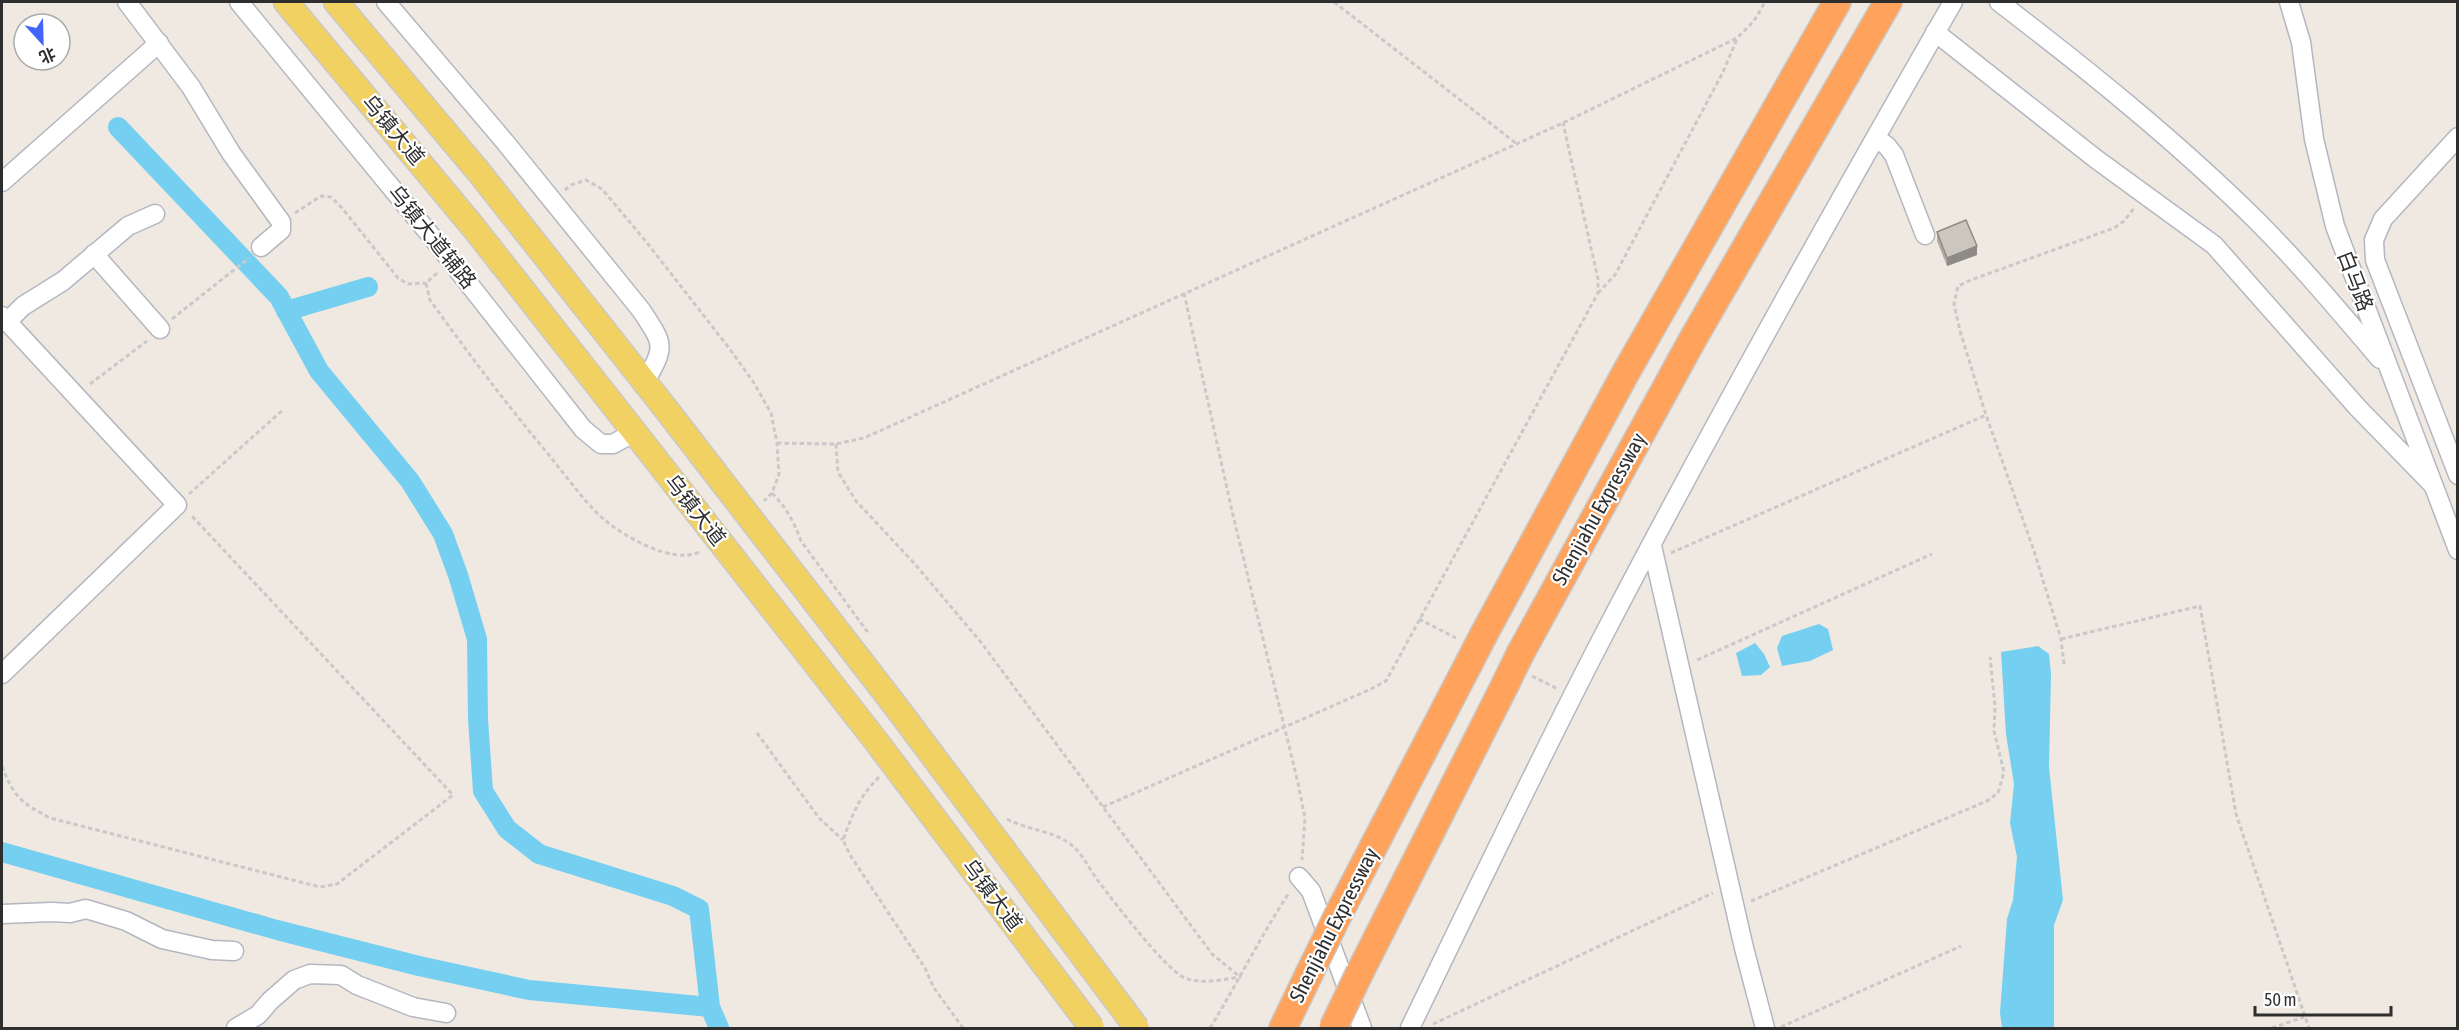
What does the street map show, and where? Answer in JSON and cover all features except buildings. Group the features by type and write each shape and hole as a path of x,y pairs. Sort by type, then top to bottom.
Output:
{"highway":[{"name":"Shenjiahu Expressway","path":"1283,1029 1339,913 1484,634 1631,364 1837,2"},
{"name":"Shenjiahu Expressway","path":"1333,1028 1521,654 1694,337 1888,2"}],"main road":[{"name":"乌镇大道","path":"286,2 474,228 639,437 876,741 1092,1029"},
{"name":"乌镇大道","path":"336,2 478,171 645,382 894,704 1137,1029"}],"street":[{"path":"127,2 190,87 248,179 281,222 281,230 261,247"},
{"name":"乌镇大道辅路","path":"239,2 439,244 583,429 601,444 613,444 639,437"},
{"path":"386,2 505,142 641,310 657,334 661,346 659,357 645,382"},
{"path":"1420,1027 1492,857 1599,645 1654,553 1783,302 1953,2"},
{"path":"1999,2 2081,64 2176,146 2257,221 2309,276 2389,370"},
{"name":"白马路","path":"2289,2 2301,42 2314,139 2335,226 2457,550"},
{"path":"1935,32 2096,159 2214,245 2358,408 2433,485"},
{"path":"2,182 159,44"},
{"path":"2457,136 2383,219 2374,240 2376,260 2457,475"},
{"path":"1876,138 1894,155 1925,236"},
{"path":"2,674 177,505 4,319 63,281 128,226 155,214"},
{"path":"94,255 160,329"},
{"path":"1654,553 1765,1029"},
{"path":"1299,877 1311,891 1362,1029"},
{"path":"2,914 52,912 70,914 86,909 126,921 162,939 212,950 234,951"},
{"path":"236,1029 258,1015 270,1000 294,980 310,974 341,975 357,985 413,1007 446,1012"}],"path":[{"path":"1334,2 1517,144"},
{"path":"777,443 836,444 864,438 1563,123 1737,38 1754,21 1765,2"},
{"path":"1103,807 1386,681 1598,293 1616,275 1723,72 1737,38"},
{"path":"1563,123 1598,279 1598,293"},
{"path":"2064,664 2061,639 2034,551 1986,415 1954,304 1958,286 2114,228 2124,221 2144,193"},
{"path":"281,222 321,196 331,197 398,278 408,284 426,283"},
{"path":"224,280 261,247"},
{"path":"1184,293 1232,511 1305,818 1299,877 1270,921 1210,1029"},
{"path":"2,766 14,792 24,804 50,818 320,888 337,884 453,795 198,523 177,505 284,409"},
{"path":"1654,553 1986,415"},
{"path":"836,444 838,472 856,501 914,563 980,641 1212,954 1240,977"},
{"path":"772,493 785,506 796,525 801,541 870,636"},
{"path":"1682,667 1932,554"},
{"path":"2061,639 2200,606 2236,814 2309,1029"},
{"path":"1735,908 1988,801 1998,793 2004,772 1994,731 1995,706 1990,657"},
{"path":"757,733 819,818 843,840 850,855 925,968 934,988 963,1029"},
{"path":"843,840 855,807 880,775"},
{"path":"1001,816 1020,826 1056,835 1075,848 1098,882 1165,962 1186,978 1208,981 1240,977"},
{"path":"1420,1027 1730,885"},
{"path":"1777,1029 1961,946"},
{"path":"2272,1029 2304,1017"}],"water":[{"path":"1819,624 1828,629 1833,650 1810,661 1782,666 1777,648 1782,636"},
{"path":"1755,643 1764,654 1770,667 1761,675 1742,676 1736,653"},
{"path":"2038,646 2049,654 2051,674 2049,767 2063,900 2054,925 2054,1028 2002,1028 2000,1013 2007,919 2013,900 2017,857 2010,823 2014,784 2006,734 2001,652"}],"waterway":[{"path":"118,127 279,297 319,371 410,481 443,534 477,639 478,719 483,791 507,829 539,854 673,896 699,909 710,1007 719,1028"},
{"path":"286,311 368,287"},
{"path":"2,852 277,930 419,966 529,990 710,1007"}]}
